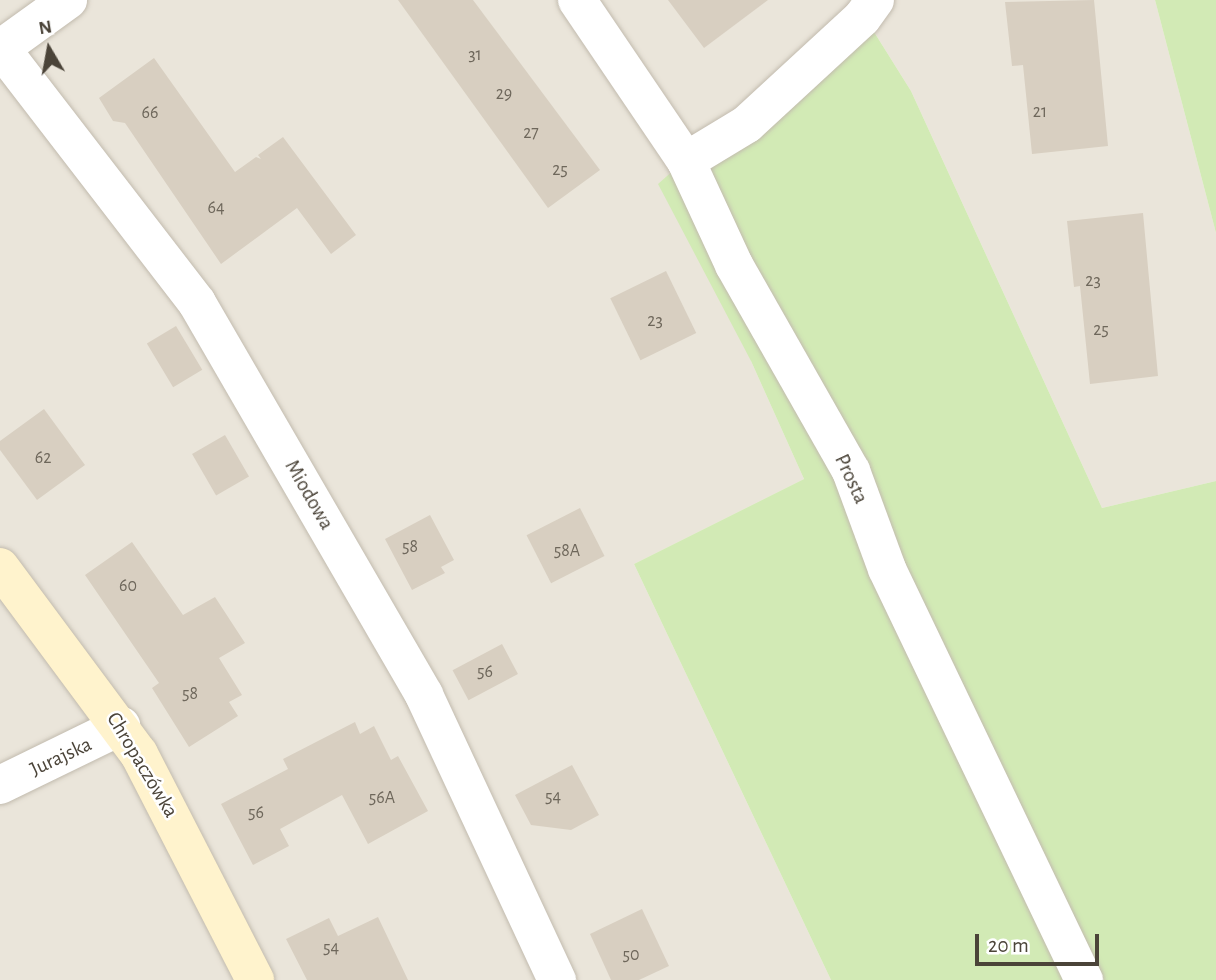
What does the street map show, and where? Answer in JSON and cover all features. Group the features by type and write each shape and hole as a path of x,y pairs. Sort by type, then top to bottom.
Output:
{"street":[{"path":"0,48 68,0"},
{"name":"Prosta","path":"577,0 685,161 734,265 851,471 887,569 1084,980"},
{"path":"685,161 747,124 862,18 875,0"},
{"name":"Miodowa","path":"0,48 197,303 424,695 557,980"},
{"name":"Chropaczówka","path":"0,568 121,726 190,846 255,980"},
{"name":"Jurajska","path":"0,785 121,726"}],"shaded area":[{"path":"0,0 853,0 751,361 804,479 634,564 831,980 0,980"},
{"path":"854,0 1155,0 1216,233 1216,481 1102,508 911,91"}],"green space":[{"path":"854,0 911,91 1102,508 1216,481 1216,980 831,980 634,564 804,479 751,361 658,184 765,89"},
{"path":"1155,0 1216,0 1216,233"}],"building":[{"path":"398,0 473,0 600,170 548,208"},
{"path":"668,0 768,0 704,48"},
{"path":"1094,0 1108,146 1032,154 1023,65 1012,66 1005,2"},
{"path":"154,58 235,172 256,157 261,159 258,155 283,137 356,235 331,254 297,208 221,264 125,123 113,121 99,98"},
{"path":"1143,213 1158,376 1090,384 1080,286 1074,287 1067,221"},
{"path":"666,271 696,333 641,360 610,298"},
{"path":"176,326 202,370 173,387 147,344"},
{"path":"44,409 85,465 37,500 0,450 0,441"},
{"path":"225,435 249,477 216,496 192,454"},
{"path":"580,508 605,556 551,583 527,535"},
{"path":"430,515 454,560 441,567 445,573 412,590 385,539"},
{"path":"132,542 183,615 215,597 245,643 219,658 242,695 229,702 238,716 189,747 152,688 159,683 85,575"},
{"path":"502,644 518,674 469,700 453,670"},
{"path":"355,722 360,734 374,726 391,760 398,756 428,811 368,844 342,795 280,829 289,846 253,865 221,804 288,769 283,759"},
{"path":"572,765 599,815 571,830 531,825 515,795"},
{"path":"642,909 669,966 639,980 611,980 590,934"},
{"path":"378,917 408,980 307,980 286,939 329,918 338,936"}]}
